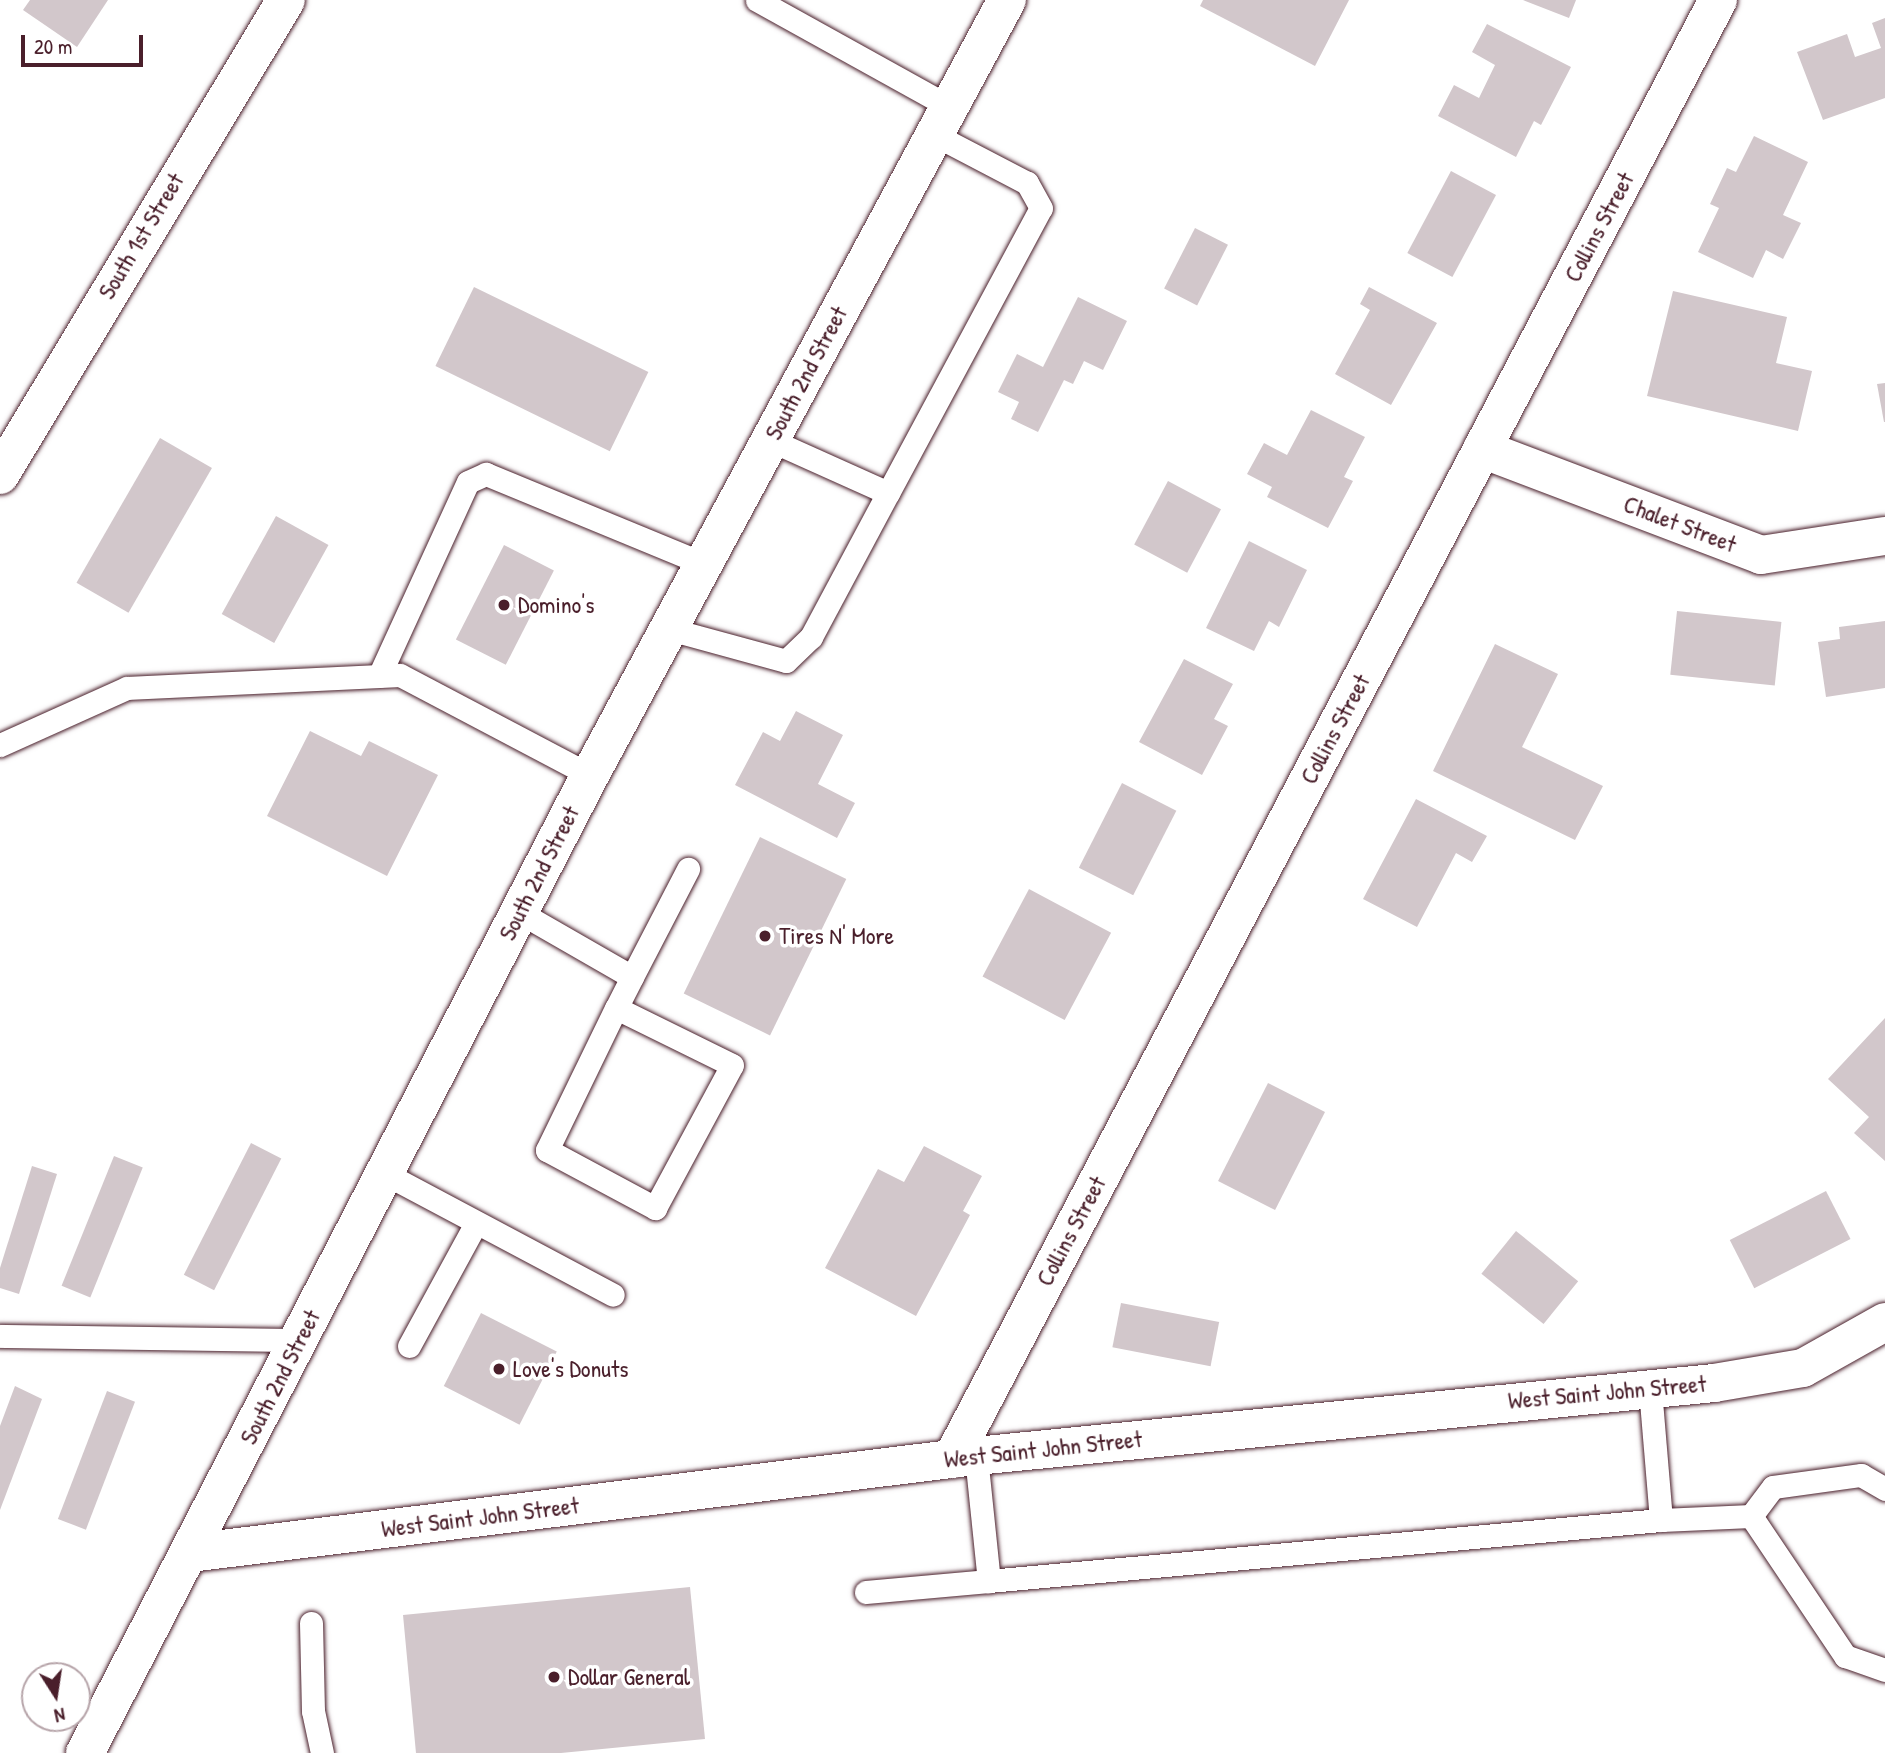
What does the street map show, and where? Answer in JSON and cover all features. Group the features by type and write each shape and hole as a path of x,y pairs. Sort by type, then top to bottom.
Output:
{"street":[{"name":"South 1st Street","path":"0,475 286,0"},
{"name":"South 2nd Street","path":"85,1753 590,775 1007,0"},
{"name":"Collins Street","path":"964,1457 1482,449 1718,0"},
{"name":"Chalet Street","path":"1482,449 1761,555 1885,536"},
{"name":"West Saint John Street","path":"190,1553 964,1457 1650,1388 1803,1368 1885,1322"}],"lane":[{"path":"669,629 786,661 811,637 1041,208 1027,183 942,121 757,0"},
{"path":"770,440 888,493"},
{"path":"379,676 468,482 486,474 704,564"},
{"path":"0,745 127,688 400,675 590,775"},
{"path":"616,1008 732,1065 655,1208 547,1150 616,1008 688,869"},
{"path":"519,912 632,977"},
{"path":"384,1173 613,1296"},
{"path":"409,1346 476,1223"},
{"path":"0,1336 298,1339"},
{"path":"1650,1388 1661,1520"},
{"path":"964,1457 989,1581"},
{"path":"1751,1516 1773,1487 1861,1475 1885,1489"},
{"path":"866,1592 1661,1520 1751,1516"},
{"path":"1751,1516 1845,1656 1885,1670"},
{"path":"311,1623 313,1711 322,1753"}],"building":[{"path":"30,0 108,0 77,47 23,10"},
{"path":"1203,0 1349,0 1315,66 1200,6"},
{"path":"1523,0 1576,0 1569,18"},
{"path":"1885,18 1885,98 1823,120 1797,52 1847,34 1855,57 1881,48 1872,23"},
{"path":"1487,24 1571,67 1541,125 1534,121 1516,157 1438,116 1454,85 1479,98 1495,65 1472,52"},
{"path":"1754,136 1808,162 1783,215 1801,223 1783,259 1766,250 1753,278 1698,252 1719,208 1710,204 1727,168 1736,172"},
{"path":"1451,171 1496,195 1452,277 1407,253"},
{"path":"1195,228 1228,245 1197,305 1164,289"},
{"path":"474,287 648,372 610,451 435,366"},
{"path":"1369,287 1437,323 1391,405 1335,374 1370,310 1360,304"},
{"path":"1673,291 1787,317 1776,363 1812,371 1798,431 1647,396"},
{"path":"1078,297 1127,321 1103,370 1084,361 1073,384 1064,380 1038,432 1011,419 1019,402 998,392 1017,354 1043,367"},
{"path":"1885,383 1885,422 1884,422 1877,384"},
{"path":"1311,410 1365,437 1344,477 1353,481 1328,528 1267,497 1272,487 1247,474 1264,443 1287,455"},
{"path":"160,438 212,468 128,613 77,583"},
{"path":"1168,481 1221,509 1187,573 1134,545"},
{"path":"276,516 328,545 274,643 222,614"},
{"path":"1249,541 1307,570 1279,627 1269,621 1254,651 1206,628"},
{"name":"Domino's","path":"504,545 554,570 506,665 456,639"},
{"path":"1677,611 1781,622 1775,686 1670,675"},
{"path":"1885,621 1885,688 1826,697 1818,642 1840,639 1839,627"},
{"path":"1495,644 1558,674 1522,747 1603,786 1575,840 1433,771"},
{"path":"1184,659 1233,684 1214,719 1228,726 1202,775 1139,742"},
{"path":"796,711 843,735 818,784 855,803 837,838 735,785 763,732 780,741"},
{"path":"310,731 361,756 369,741 438,775 387,876 267,816"},
{"path":"1122,783 1176,811 1133,895 1079,868"},
{"path":"1416,799 1487,836 1472,862 1456,853 1417,927 1363,899"},
{"name":"Tires N' More","path":"760,837 846,879 770,1035 684,993"},
{"path":"1029,889 1111,933 1065,1020 983,976"},
{"path":"1885,1018 1885,1161 1854,1133 1869,1117 1828,1079"},
{"path":"1268,1083 1325,1112 1275,1210 1218,1181"},
{"path":"251,1143 281,1158 214,1290 184,1275"},
{"path":"924,1146 982,1176 963,1211 970,1215 916,1316 825,1268 878,1169 904,1182"},
{"path":"114,1156 143,1168 90,1297 62,1286"},
{"path":"32,1166 57,1174 19,1294 0,1288 0,1268"},
{"path":"1826,1191 1851,1239 1754,1288 1730,1240"},
{"path":"1516,1231 1578,1281 1544,1324 1481,1274"},
{"path":"1121,1303 1219,1322 1211,1366 1112,1347"},
{"name":"Love's Donuts","path":"481,1313 557,1352 520,1425 444,1386"},
{"path":"15,1386 42,1399 0,1510 0,1426"},
{"path":"107,1391 135,1402 86,1530 58,1519"},
{"name":"Dollar General","path":"690,1587 705,1739 561,1753 416,1753 403,1615"}],"place":[{"name":"Domino's","path":"504,605"},
{"name":"Tires N' More","path":"765,936"},
{"name":"Love's Donuts","path":"499,1369"},
{"name":"Dollar General","path":"554,1677"}]}
